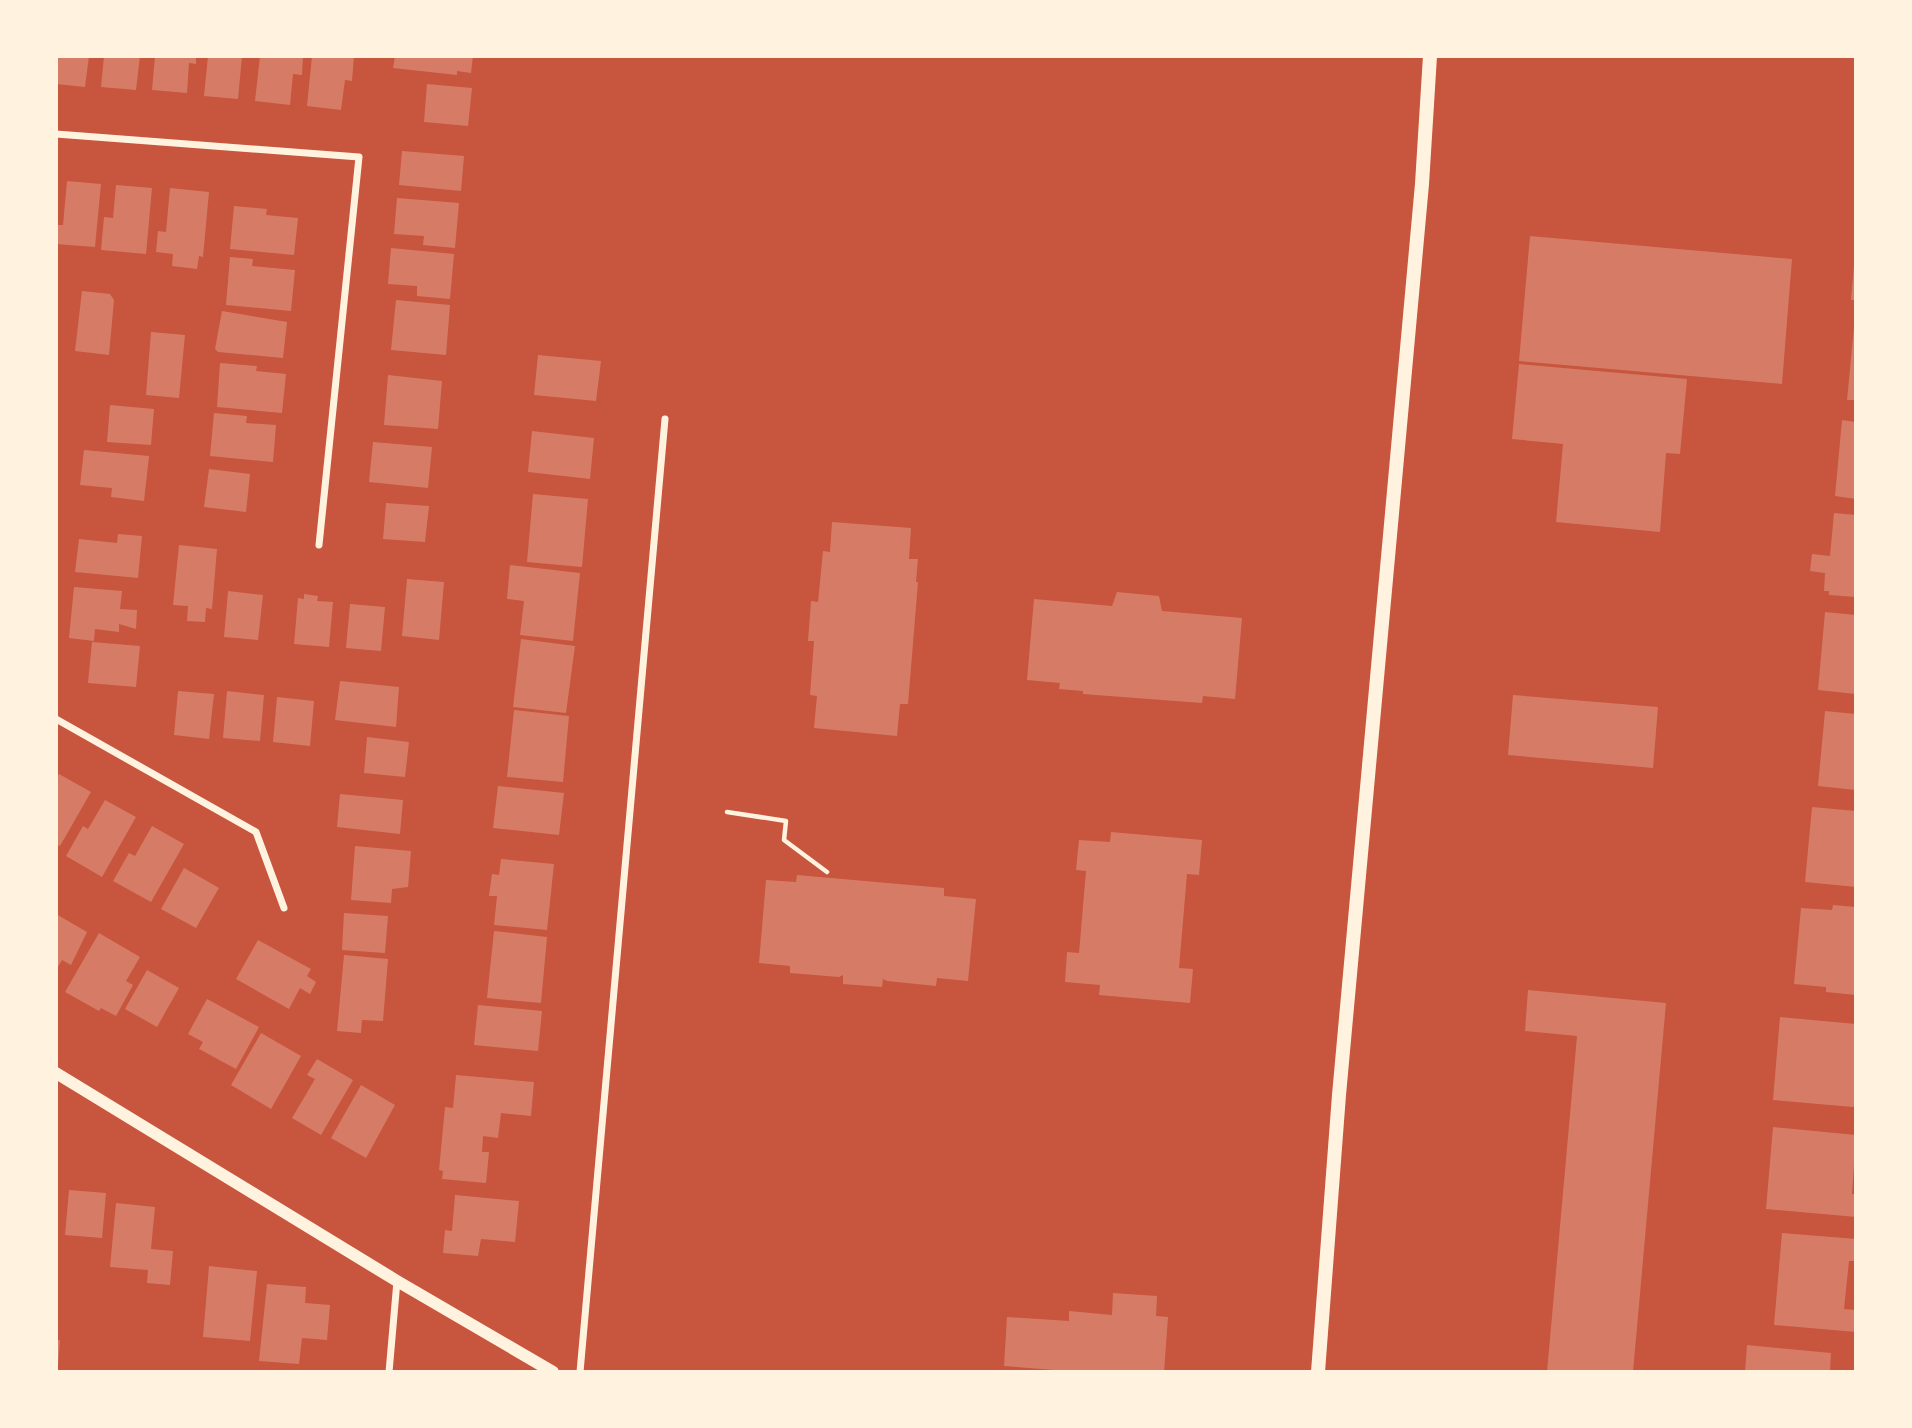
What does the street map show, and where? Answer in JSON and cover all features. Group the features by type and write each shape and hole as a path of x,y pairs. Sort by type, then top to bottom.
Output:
{"main road":[{"path":"1318,1372 1339,1095 1422,184 1430,56"}],"street":[{"path":"56,134 359,157 320,545"},
{"path":"580,1372 665,419"},
{"path":"56,719 256,832 284,908"},
{"path":"56,1073 397,1281 554,1372"},
{"path":"389,1372 397,1281"}],"path":[{"path":"727,812 786,821 784,841 827,872"}],"building":[{"path":"56,56 89,56 85,87 56,84"},
{"path":"104,56 140,56 136,90 101,87"},
{"path":"155,56 196,56 196,64 189,63 187,93 152,90"},
{"path":"208,56 242,56 238,99 204,96"},
{"path":"260,56 303,56 302,75 293,74 290,105 255,101"},
{"path":"312,56 354,56 352,81 345,80 341,110 307,106"},
{"path":"395,56 473,56 471,73 457,71 457,75 393,68"},
{"path":"427,84 472,88 468,126 424,122"},
{"path":"402,151 464,156 461,191 399,185"},
{"path":"67,181 101,184 95,247 56,244 56,225 63,225"},
{"path":"116,185 152,188 146,254 101,250 104,217 113,218"},
{"path":"170,188 209,192 203,257 199,256 197,269 172,266 173,254 156,252 158,231 166,232"},
{"path":"397,198 459,203 455,248 423,245 424,236 394,234"},
{"path":"234,206 267,209 266,215 298,218 294,255 230,249"},
{"path":"1530,236 1792,259 1782,384 1519,361"},
{"path":"391,248 454,254 450,299 417,296 417,286 388,284"},
{"path":"230,257 253,259 252,266 295,270 291,311 226,305"},
{"path":"1854,265 1856,300 1851,300"},
{"path":"82,291 110,294 114,300 109,355 75,351"},
{"path":"396,300 450,305 446,355 391,350"},
{"path":"222,311 287,322 283,358 218,352 215,349"},
{"path":"1854,327 1856,400 1847,400"},
{"path":"151,332 185,335 179,398 146,395"},
{"path":"538,355 601,361 596,401 534,395"},
{"path":"220,363 257,366 256,371 286,374 282,413 217,407"},
{"path":"1519,364 1687,379 1680,454 1666,453 1660,532 1556,522 1563,444 1512,439"},
{"path":"388,375 442,381 438,429 384,425"},
{"path":"110,405 154,409 151,445 107,442"},
{"path":"214,413 247,416 246,423 276,425 273,462 210,456"},
{"path":"1842,420 1856,422 1856,499 1835,496"},
{"path":"532,431 594,438 590,479 528,472"},
{"path":"373,442 432,447 428,488 369,482"},
{"path":"84,450 149,456 144,501 111,497 112,488 80,485"},
{"path":"209,469 250,474 246,512 204,507"},
{"path":"533,494 588,499 582,567 527,562"},
{"path":"386,503 429,506 425,542 383,539"},
{"path":"1834,513 1856,515 1856,597 1829,595 1829,591 1824,591 1825,573 1810,571 1812,554 1830,556"},
{"path":"832,522 911,528 909,559 918,559 918,582 908,704 900,704 897,736 814,728 817,696 810,695 814,641 808,641 811,601 818,602 823,551 830,552"},
{"path":"118,534 142,536 138,578 75,572 79,539 117,543"},
{"path":"179,545 217,549 212,609 206,608 205,622 187,621 188,606 173,605"},
{"path":"510,565 580,573 573,641 520,635 524,601 507,599"},
{"path":"407,579 444,582 439,640 402,636"},
{"path":"74,587 122,591 120,609 137,610 136,629 119,624 119,632 95,629 94,641 69,638"},
{"path":"228,591 263,595 258,640 224,637"},
{"path":"1117,592 1159,596 1162,611 1242,618 1235,699 1203,696 1202,703 1083,694 1083,691 1059,689 1060,683 1027,680 1034,599 1112,606"},
{"path":"304,594 318,596 317,601 333,602 329,647 294,644 298,598 304,599"},
{"path":"350,604 385,607 381,651 346,648"},
{"path":"1825,612 1856,615 1856,694 1818,690"},
{"path":"521,639 575,646 566,713 513,707"},
{"path":"92,642 140,646 136,687 88,683"},
{"path":"340,681 399,687 396,727 335,720"},
{"path":"178,691 214,694 209,739 174,735"},
{"path":"227,691 264,695 260,741 223,738"},
{"path":"1513,695 1658,707 1653,768 1508,755"},
{"path":"277,697 314,701 310,746 273,742"},
{"path":"514,710 569,716 563,782 507,777"},
{"path":"1825,711 1856,714 1856,790 1818,786"},
{"path":"367,737 409,742 405,777 364,773"},
{"path":"59,774 91,792 60,846 56,844 56,780"},
{"path":"498,786 564,793 559,835 493,828"},
{"path":"340,794 403,800 400,834 337,827"},
{"path":"105,800 136,817 102,877 66,856 83,826 88,829"},
{"path":"1812,807 1856,811 1856,887 1805,882"},
{"path":"152,826 184,844 151,902 113,881 129,853 135,856"},
{"path":"1111,832 1202,840 1199,875 1187,874 1179,968 1193,969 1190,1003 1099,995 1100,985 1065,982 1067,952 1079,953 1086,871 1076,870 1079,840 1110,842"},
{"path":"355,846 411,851 408,887 392,889 391,903 351,900"},
{"path":"501,859 554,864 547,930 494,925 497,896 489,896 492,874 499,875"},
{"path":"184,868 219,888 196,928 161,909"},
{"path":"797,875 944,888 944,896 976,899 968,981 937,978 936,986 883,979 882,987 843,984 843,975 839,977 790,973 790,966 759,963 766,880 796,882"},
{"path":"1833,905 1856,907 1856,995 1826,992 1826,987 1794,984 1801,908 1832,910"},
{"path":"344,913 388,916 385,953 342,950"},
{"path":"56,914 87,932 71,965 62,960 56,970"},
{"path":"494,931 547,937 541,1003 487,998"},
{"path":"99,933 140,957 126,981 133,985 116,1016 101,1008 99,1011 65,992"},
{"path":"258,940 311,969 307,976 316,982 310,994 300,988 289,1009 236,979"},
{"path":"344,955 388,959 383,1021 362,1020 361,1033 337,1031"},
{"path":"147,970 179,988 157,1027 125,1009"},
{"path":"1528,990 1666,1003 1633,1372 1547,1372 1577,1036 1525,1031"},
{"path":"207,999 259,1027 236,1069 199,1049 203,1042 188,1034"},
{"path":"478,1005 542,1011 538,1051 474,1045"},
{"path":"1780,1017 1856,1024 1856,1105 1853,1107 1773,1100"},
{"path":"261,1033 301,1056 271,1109 231,1085"},
{"path":"317,1059 353,1080 321,1135 292,1118 315,1079 307,1075"},
{"path":"456,1075 534,1082 531,1116 501,1113 498,1138 483,1136 482,1152 489,1152 486,1183 442,1179 443,1171 439,1170 445,1107 453,1108"},
{"path":"361,1085 395,1105 366,1158 331,1138"},
{"path":"1773,1127 1856,1135 1852,1194 1856,1194 1856,1217 1766,1209"},
{"path":"69,1190 106,1193 102,1238 65,1235"},
{"path":"455,1195 519,1201 515,1242 481,1239 478,1256 443,1253 445,1230 452,1231"},
{"path":"116,1203 155,1207 151,1249 173,1251 170,1285 147,1283 148,1270 110,1267"},
{"path":"1782,1233 1856,1239 1856,1261 1849,1261 1844,1309 1856,1310 1856,1332 1774,1325"},
{"path":"209,1266 257,1271 250,1341 203,1337"},
{"path":"267,1284 306,1287 305,1303 330,1305 327,1340 302,1338 299,1364 259,1361"},
{"path":"1113,1293 1157,1296 1156,1316 1168,1317 1164,1372 1080,1372 1004,1366 1007,1317 1069,1321 1069,1311 1112,1315"},
{"path":"56,1340 60,1340 58,1366 56,1366"},
{"path":"1747,1345 1831,1353 1830,1372 1745,1372"}]}
